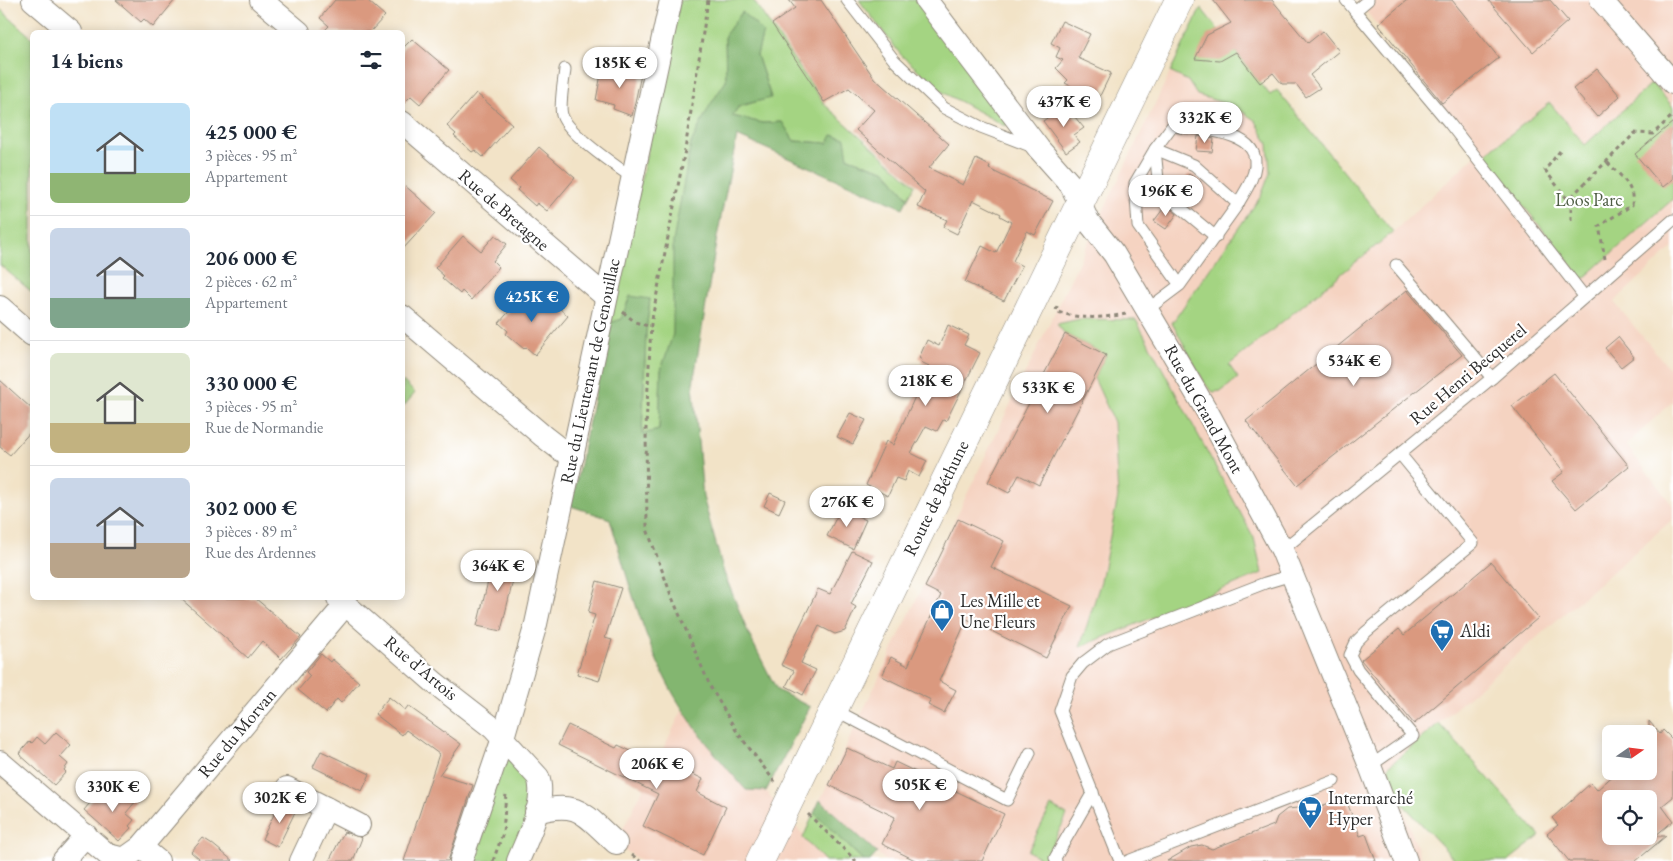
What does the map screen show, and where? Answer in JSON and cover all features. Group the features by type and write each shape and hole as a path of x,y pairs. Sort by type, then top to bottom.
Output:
{"main road":[{"name":"Route de Béthune","path":"760,861 1180,0"}],"street":[{"path":"33,0 69,30"},
{"path":"261,0 296,30"},
{"name":"Rue du Lieutenant de Genouillac","path":"461,861 502,741 536,624 671,0"},
{"name":"Rue du Grand Mont","path":"926,0 1039,149 1071,185 1088,221 1114,254 1208,413 1282,550 1370,766 1406,861"},
{"path":"1601,0 1673,83"},
{"name":"Rue de Bretagne","path":"405,125 606,297"},
{"path":"0,307 30,333"},
{"path":"405,319 543,436 561,450 573,456"},
{"name":"Rue d'Artois","path":"342,601 435,683 493,728 502,741"},
{"name":"Rue du Morvan","path":"132,853 342,601"},
{"path":"502,741 538,777 541,790 536,812 518,861"},
{"path":"0,762 108,855 132,853 158,861"},
{"path":"287,788 359,825"},
{"path":"536,812 558,806 578,810 616,843"},
{"path":"301,861 326,808"},
{"path":"63,861 86,835"}],"lane":[{"path":"847,0 894,60 944,108 981,126 1039,149"},
{"path":"1346,0 1450,124 1584,296"},
{"path":"1355,11 1368,0"},
{"path":"565,69 561,114 568,126 598,152 633,178"},
{"path":"1148,309 1180,284 1216,236 1238,204 1252,179 1255,162 1251,151 1243,140 1225,133 1172,126 1155,149 1135,183 1138,226 1180,284"},
{"path":"1155,149 1194,165 1238,204"},
{"path":"1155,149 1158,190 1216,236"},
{"name":"Rue Henri Becquerel","path":"1282,550 1492,378 1673,220"},
{"path":"1396,265 1492,378"},
{"path":"1370,766 1413,736 1358,670 1350,654 1356,642 1366,632 1473,543 1400,454"},
{"path":"1120,861 1060,711 1072,676 1083,663 1108,644 1264,583 1292,575"},
{"path":"833,709 1007,800 1030,753"},
{"path":"1128,861 1334,781"},
{"path":"1056,861 1055,858 1093,792"}],"path":[{"path":"708,0 685,150 650,327 646,427 647,530 671,595 710,686 737,732 776,783 856,861"},
{"path":"1571,220 1571,197 1636,133 1653,134 1671,117"},
{"path":"1560,151 1545,170 1571,205"},
{"path":"1605,259 1599,226 1632,205 1634,195 1631,187 1607,162"},
{"path":"606,297 635,322 650,327"},
{"path":"1057,304 1056,311 1066,315 1101,316 1148,309"}],"shaded area":[{"path":"1357,0 1673,0 1673,247 1614,302 1673,373 1673,401 1626,445 1673,506 1673,519 1388,767 1422,861 886,861 820,800 1201,8 1270,95 1277,90 1393,232 1479,152"},
{"path":"683,709 726,768 746,790 766,791 825,861 640,861 616,843"}],"green space":[{"path":"680,0 753,0 825,105 915,185 908,198 886,171 848,158 828,143 794,141 782,122 763,123 732,116 739,107 771,97 757,55 763,32 725,35 726,81 675,292 673,335 661,370 659,430 642,435 646,332 650,299 621,319 610,323"},
{"path":"859,0 920,0 1013,119 1005,126 944,93 901,55"},
{"path":"1201,8 1270,95 1277,90 1393,232 1229,365 1238,378 1222,391 1213,392 1206,385 1172,323 1261,196 1270,173 1268,144 1256,121 1234,106 1197,95 1188,81 1170,72"},
{"path":"0,9 30,36 30,290 0,265"},
{"path":"742,12 763,32 757,55 771,98 739,106 732,116 763,123 782,122 794,141 828,143 832,135 845,138 848,158 886,171 908,198 903,208 737,136 717,237 693,384 703,497 724,573 750,637 777,690 810,707 766,791 746,790 700,734 679,704 662,672 639,616 610,519 571,506 610,323 621,319 630,296 650,299 646,332 642,434 659,430 661,370 673,334 673,242 691,143 710,105 726,81 725,35"},
{"name":"Loos Parc","path":"1652,83 1673,107 1673,199 1583,279 1483,156 1550,103 1585,145"},
{"path":"1080,319 1136,320 1254,538 1262,573 1080,647 1101,581 1118,497 1114,422 1094,378 1106,355 1065,334 1057,324"},
{"path":"405,383 415,393 405,405"},
{"path":"1439,723 1540,836 1508,861 1456,861 1400,801 1388,767"},
{"path":"496,754 534,769 520,861 461,861"},
{"path":"820,800 877,853 870,861 864,861 814,813"},
{"path":"1051,806 1067,815 1047,855 1049,861 1045,861 1028,851"},
{"path":"814,813 864,861 825,861 803,838"}],"building":[{"path":"116,0 175,0 153,27 144,19 141,22"},
{"path":"335,0 367,0 385,16 372,30 325,30 329,26 320,18"},
{"path":"789,0 821,0 874,78 949,144 929,168 963,185 976,159 990,166 989,169 1053,201 1035,235 1027,231 1013,261 1022,266 1004,301 965,282 982,246 996,253 1011,222 1000,216 1001,214 973,200 957,234 943,227 947,220 918,207 925,192 856,130 874,110 849,88 824,102 772,24 795,8"},
{"path":"1213,0 1272,0 1308,43 1323,31 1339,51 1310,75 1320,88 1306,97 1296,84 1282,84 1273,73 1260,83 1236,52 1220,61 1195,59 1207,35 1231,23"},
{"path":"1407,0 1452,0 1499,58 1442,103 1378,24"},
{"path":"1488,0 1550,0 1568,21 1533,52"},
{"path":"1062,21 1090,34 1078,58 1111,73 1098,100 1065,83 1068,80 1056,68 1063,60 1056,57 1060,48 1051,43"},
{"path":"412,39 449,70 420,104 411,96 405,102 405,46"},
{"path":"630,67 642,70 632,116 613,109 614,105 596,100 602,69 620,73 621,68 629,70"},
{"path":"1597,69 1620,96 1597,117 1573,89"},
{"path":"476,93 512,124 483,157 475,150 472,152 454,136 456,134 447,126"},
{"path":"1065,105 1084,128 1074,135 1080,142 1066,152 1043,121"},
{"path":"1200,115 1217,117 1216,124 1199,121"},
{"path":"1673,122 1673,179 1663,187 1635,154"},
{"path":"1198,136 1214,139 1212,152 1196,151"},
{"path":"539,147 575,178 547,211 537,203 535,206 517,190 519,188 510,180"},
{"path":"1189,174 1201,182 1186,202 1175,193"},
{"path":"405,186 436,213 405,247"},
{"path":"1166,205 1177,214 1166,229 1154,221"},
{"path":"495,235 507,244 493,261 499,267 471,300 462,291 460,294 442,278 444,276 435,268 463,236 481,251"},
{"path":"1407,290 1462,355 1297,485 1246,421"},
{"path":"527,291 552,312 557,306 568,316 535,355 526,347 524,349 506,334 508,331 499,323"},
{"path":"948,325 969,335 964,345 980,353 946,421 943,420 937,431 926,426 911,453 927,461 919,477 908,471 904,481 896,478 888,496 866,485 886,441 893,445 929,366 921,362 922,360 919,358 927,340 939,346"},
{"path":"1065,334 1106,355 1039,485 1019,475 1009,493 988,482"},
{"path":"1618,337 1634,357 1621,367 1605,348"},
{"path":"1554,373 1629,466 1576,509 1552,481 1564,472 1512,406"},
{"path":"0,380 30,407 30,432 10,455 0,447"},
{"path":"850,413 866,420 853,444 837,437"},
{"path":"770,493 785,500 779,513 764,506"},
{"path":"841,508 866,520 853,549 827,536"},
{"path":"958,519 1004,541 991,567 1072,606 1046,658 967,619 939,681 956,690 944,713 928,705 931,700 882,676 891,657 908,666 941,595 925,587"},
{"path":"852,551 873,561 851,604 856,607 845,631 835,634 819,626 801,663 816,670 803,695 786,686 794,671 781,665 818,589 830,594"},
{"path":"495,553 518,559 501,631 477,626"},
{"name":"Aldi","path":"1491,562 1538,618 1414,724 1361,660 1399,629 1404,635"},
{"path":"597,581 621,588 605,638 612,640 599,681 577,674 595,615 588,613"},
{"path":"182,600 257,600 301,637 281,659 262,641 248,658"},
{"path":"321,654 330,662 332,659 359,682 341,703 337,699 326,713 298,690 310,676 306,672"},
{"path":"389,697 405,710 408,706 461,744 439,775 473,785 448,861 404,861 439,754 406,730 402,735 375,714"},
{"path":"568,725 616,748 618,745 670,769 672,764 703,779 697,792 726,807 703,855 643,826 658,794 558,745"},
{"path":"1663,730 1673,740 1673,797 1662,806 1673,821 1657,834 1657,790 1602,790 1602,845 1655,845 1636,861 1569,861 1547,834 1558,825 1552,818 1591,783 1597,790 1608,780 1658,780 1658,732 1660,734"},
{"path":"56,732 71,745 60,757 68,764 64,770 66,772 54,785 19,754 30,741 32,743 37,737 45,744"},
{"path":"847,748 892,769 895,762 1004,814 982,861 917,861 882,844 895,817 829,785"},
{"path":"321,751 370,774 362,791 313,767"},
{"path":"121,788 136,801 126,813 134,820 129,826 131,828 119,841 84,810 95,797 98,799 103,793 110,800"},
{"name":"Intermarché Hyper","path":"1345,797 1360,836 1366,834 1376,861 1167,861 1191,847 1202,845 1212,849 1274,825 1277,817 1287,809 1298,808 1308,811"},
{"path":"281,800 297,808 278,847 262,839"},
{"path":"344,832 362,838 353,861 329,861"},
{"path":"1657,836 1666,836 1657,844"},
{"path":"203,838 233,861 198,861 199,859 191,852"}],"place":[{"name":"Les Mille et Une Fleurs","path":"942,632"},
{"name":"Aldi","path":"1442,652"},
{"name":"Intermarché Hyper","path":"1310,829"}]}
